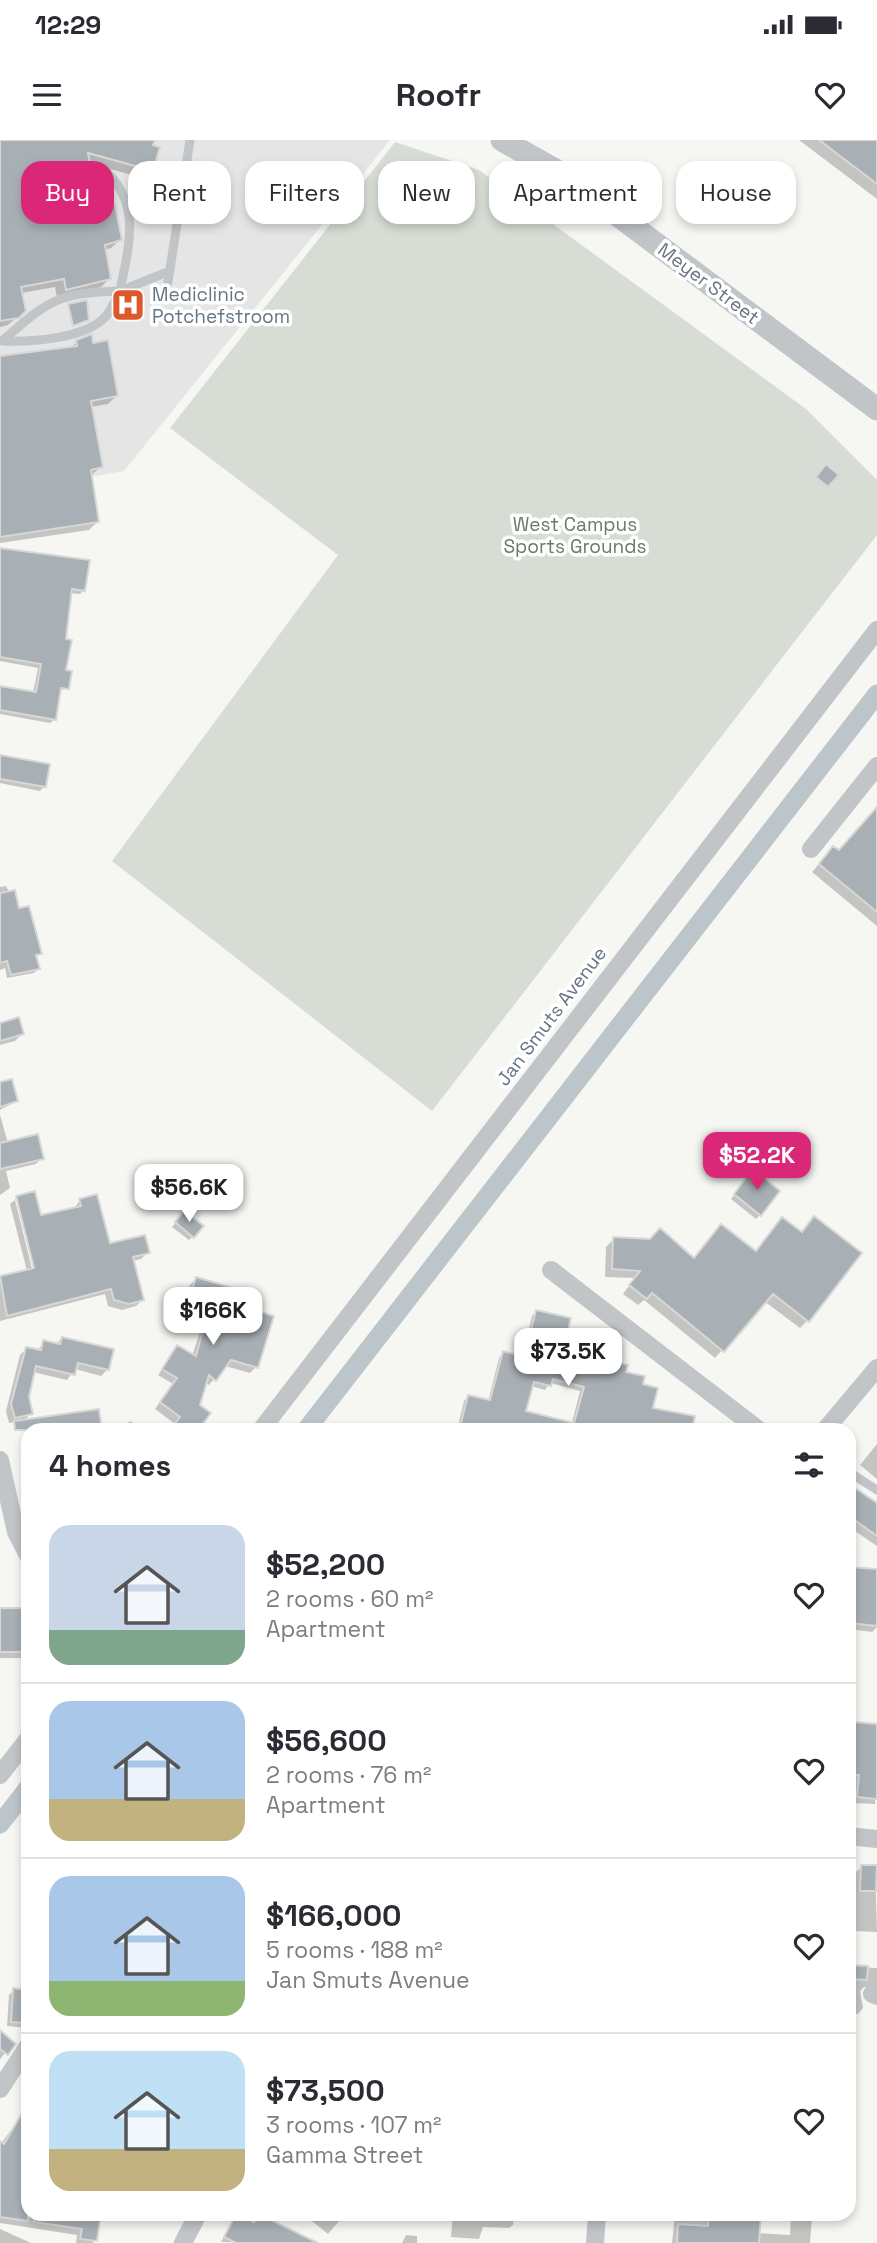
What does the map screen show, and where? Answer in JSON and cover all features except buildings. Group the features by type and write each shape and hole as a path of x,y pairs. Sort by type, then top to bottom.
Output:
{"street":[{"name":"Meyer Street","path":"502,140 564,175 877,409"},
{"name":"Jan Smuts Avenue","path":"266,1423 877,629"},
{"path":"811,849 874,778"},
{"path":"551,1270 750,1423"},
{"path":"831,1423 877,1368"},
{"path":"0,1460 16,1532 21,1542"},
{"path":"0,1774 21,1748"},
{"path":"856,1837 877,1839"},
{"path":"0,2088 21,2056"},
{"path":"183,2243 194,2221"},
{"path":"595,2243 597,2221"}],"lane":[{"path":"168,282 190,140"},
{"path":"1,341 31,342 79,332 106,317 120,291 131,235 130,213 118,181 114,178"},
{"path":"1,341 36,311 67,294 120,291 170,271"},
{"path":"856,1476 877,1490"}],"shaded area":[{"name":"Mediclinic Potchefstroom","path":"0,140 390,140 364,172 364,161 245,161 245,224 322,224 124,471 0,492"}],"green space":[{"name":"West Campus Sports Grounds","path":"395,142 452,161 380,161"},
{"name":"West Campus Sports Grounds","path":"378,164 378,224 475,224 475,169 479,170 489,177 489,224 553,224 806,409 877,480 877,535 432,1111 112,861 338,555 170,428 330,224 364,224 364,181"}],"waterway":[{"path":"311,1423 877,694"},
{"path":"0,1824 21,1797"}],"place":[{"name":"Mediclinic Potchefstroom","path":"128,305"}]}
